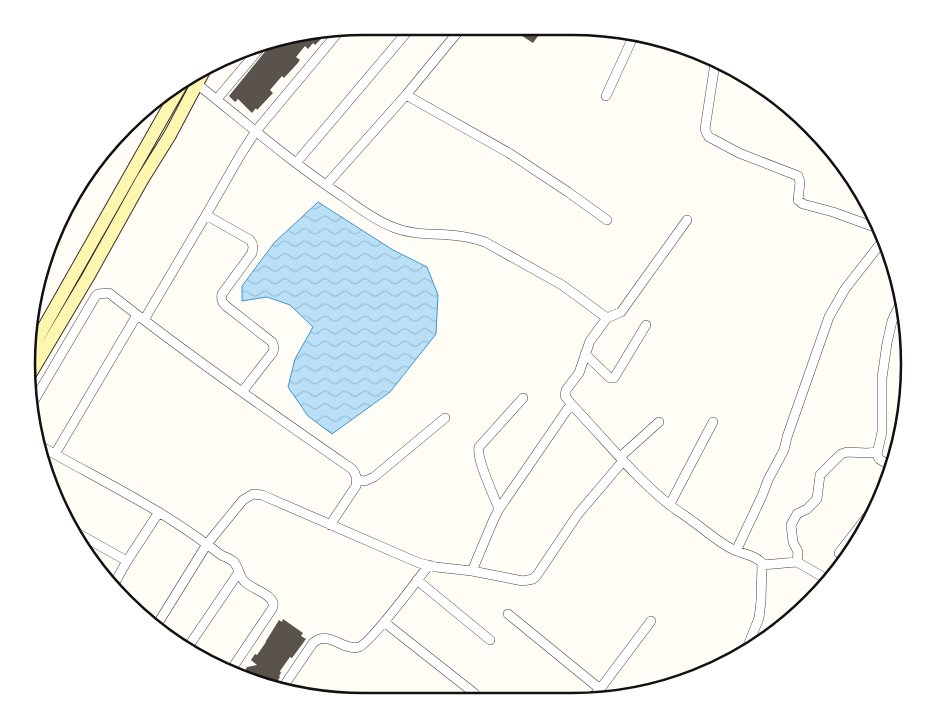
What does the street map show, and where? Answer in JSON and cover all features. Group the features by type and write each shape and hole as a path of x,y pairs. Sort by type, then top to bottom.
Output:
{"street":[{"path":"296,164 404,35"},
{"path":"326,185 406,95 455,35"},
{"path":"55,454 206,215 256,131 335,37"},
{"path":"606,96 632,40"},
{"path":"216,99 256,53"},
{"path":"714,67 705,129 709,138 739,153 798,176 800,182 798,200 803,204 833,212 870,226"},
{"path":"35,366 170,135 199,79"},
{"path":"197,84 296,164 377,219 396,228 421,234 458,236 485,242 562,285 607,318"},
{"path":"36,341 176,94"},
{"path":"406,95 509,153 607,220"},
{"path":"206,215 250,240 253,244 252,254 222,294 222,302 272,342 274,347 273,352 242,392"},
{"path":"688,220 621,312 607,318 590,341 579,373 565,393 571,404 644,483 712,537 736,551 759,560 762,565 761,601 759,618 750,641"},
{"path":"736,551 785,447 829,316 845,289 879,245"},
{"path":"37,396 91,302 98,294 109,293 140,318 242,392 352,469 356,474 356,486 330,525"},
{"path":"886,463 877,456 882,432 882,378 886,343 897,311"},
{"path":"585,354 610,378 614,378 646,325"},
{"path":"499,508 478,449 523,398"},
{"path":"472,571 499,508 571,404"},
{"path":"357,480 365,481 374,476 445,418"},
{"path":"159,621 206,544 243,500 253,494 262,495 407,558 429,565 515,580 533,579 578,514 621,459 659,422"},
{"path":"670,504 713,422"},
{"path":"46,449 159,512 234,562 246,583 272,599 274,605 234,666"},
{"path":"797,562 798,552 791,525 797,514 807,509 817,499 820,475 841,454 847,452 866,454 877,452"},
{"path":"116,580 159,512"},
{"path":"839,553 853,535"},
{"path":"84,537 127,561"},
{"path":"762,565 797,562 823,577"},
{"path":"285,684 315,641 322,638 354,648 358,648 366,643 429,565"},
{"path":"190,644 238,572"},
{"path":"417,580 490,640"},
{"path":"508,614 600,689"},
{"path":"598,692 651,621"},
{"path":"384,622 474,693"}],"water":[{"path":"318,202 393,250 427,267 438,295 436,334 390,392 332,434 308,416 288,387 295,359 313,327 290,305 267,297 242,301 242,286 274,243"}],"building":[{"path":"521,35 536,35 538,36 533,43"},
{"path":"322,38 315,45 313,43 308,49 305,46 296,57 300,60 297,64 284,78 282,76 270,90 273,93 257,110 256,108 252,113 238,99 235,102 229,96 267,50"},
{"path":"283,619 303,633 301,636 306,639 280,671 280,677 277,681 245,671 247,667 257,665 251,660 255,654 257,655 279,620 282,622"}]}
